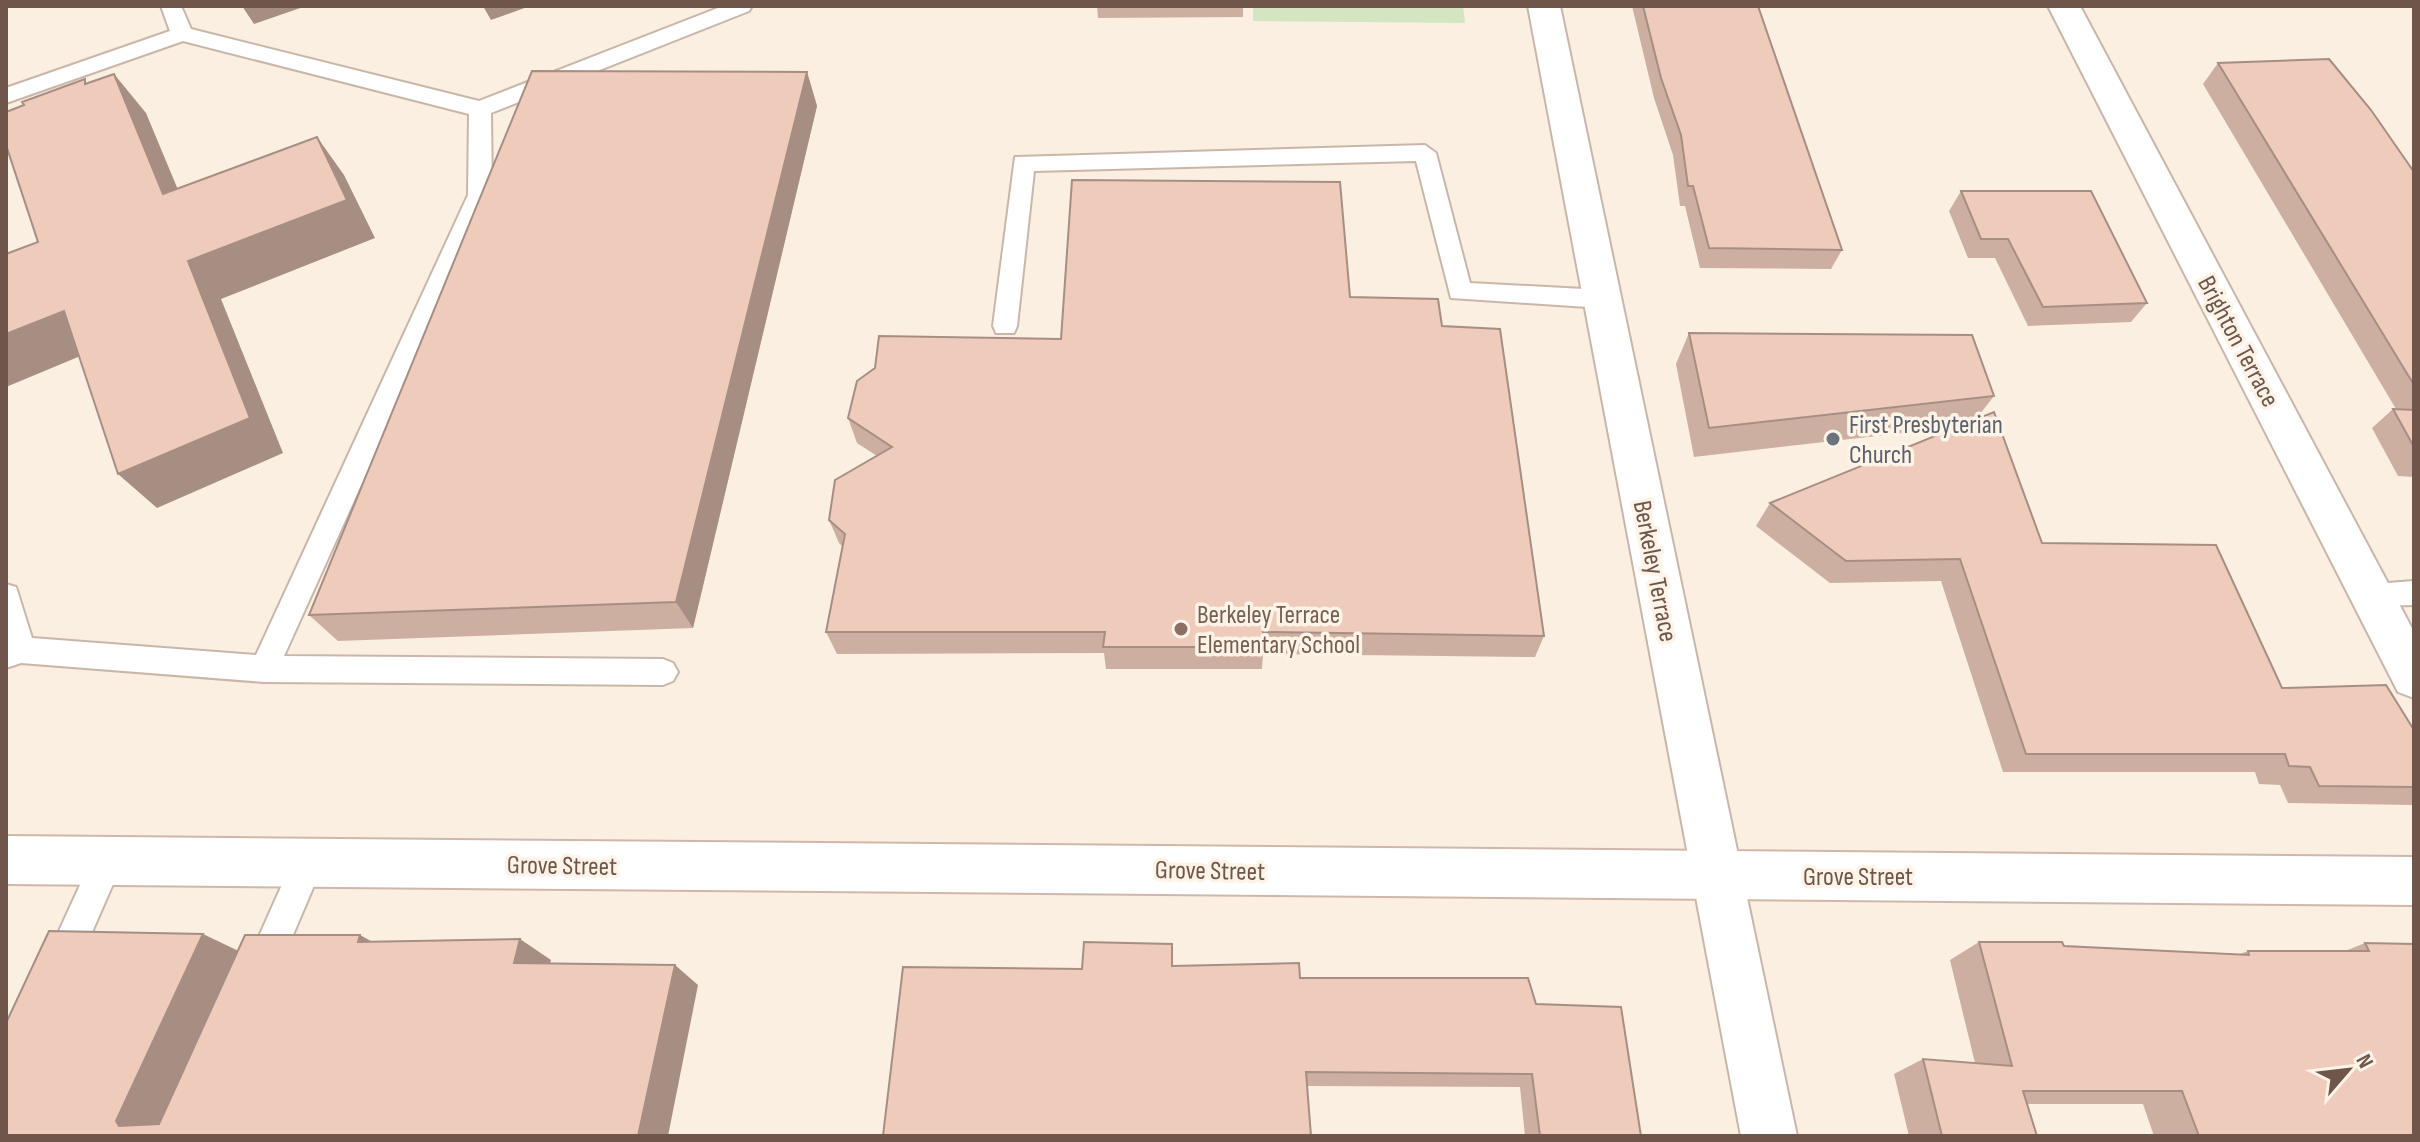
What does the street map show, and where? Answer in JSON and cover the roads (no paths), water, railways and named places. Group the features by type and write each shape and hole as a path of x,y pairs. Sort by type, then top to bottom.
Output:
{"street":[{"name":"Berkeley Terrace","path":"1544,6 1769,1136"},
{"name":"Brighton Terrace","path":"2064,6 2414,677"},
{"name":"Grove Street","path":"6,860 2414,881"}],"lane":[{"path":"171,6 182,34"},
{"path":"6,96 182,34 480,109 742,6"},
{"path":"264,669 480,195 480,109"},
{"path":"1005,326 1023,163 1425,153 1460,292 1602,299"},
{"path":"2371,594 2414,593"},
{"path":"6,596 13,653 264,669 663,672"},
{"path":"50,989 107,861"},
{"path":"251,992 308,862"}],"place":[{"name":"First Presbyterian Church","path":"1833,439"},
{"name":"Berkeley Terrace Elementary School","path":"1181,629"}]}
